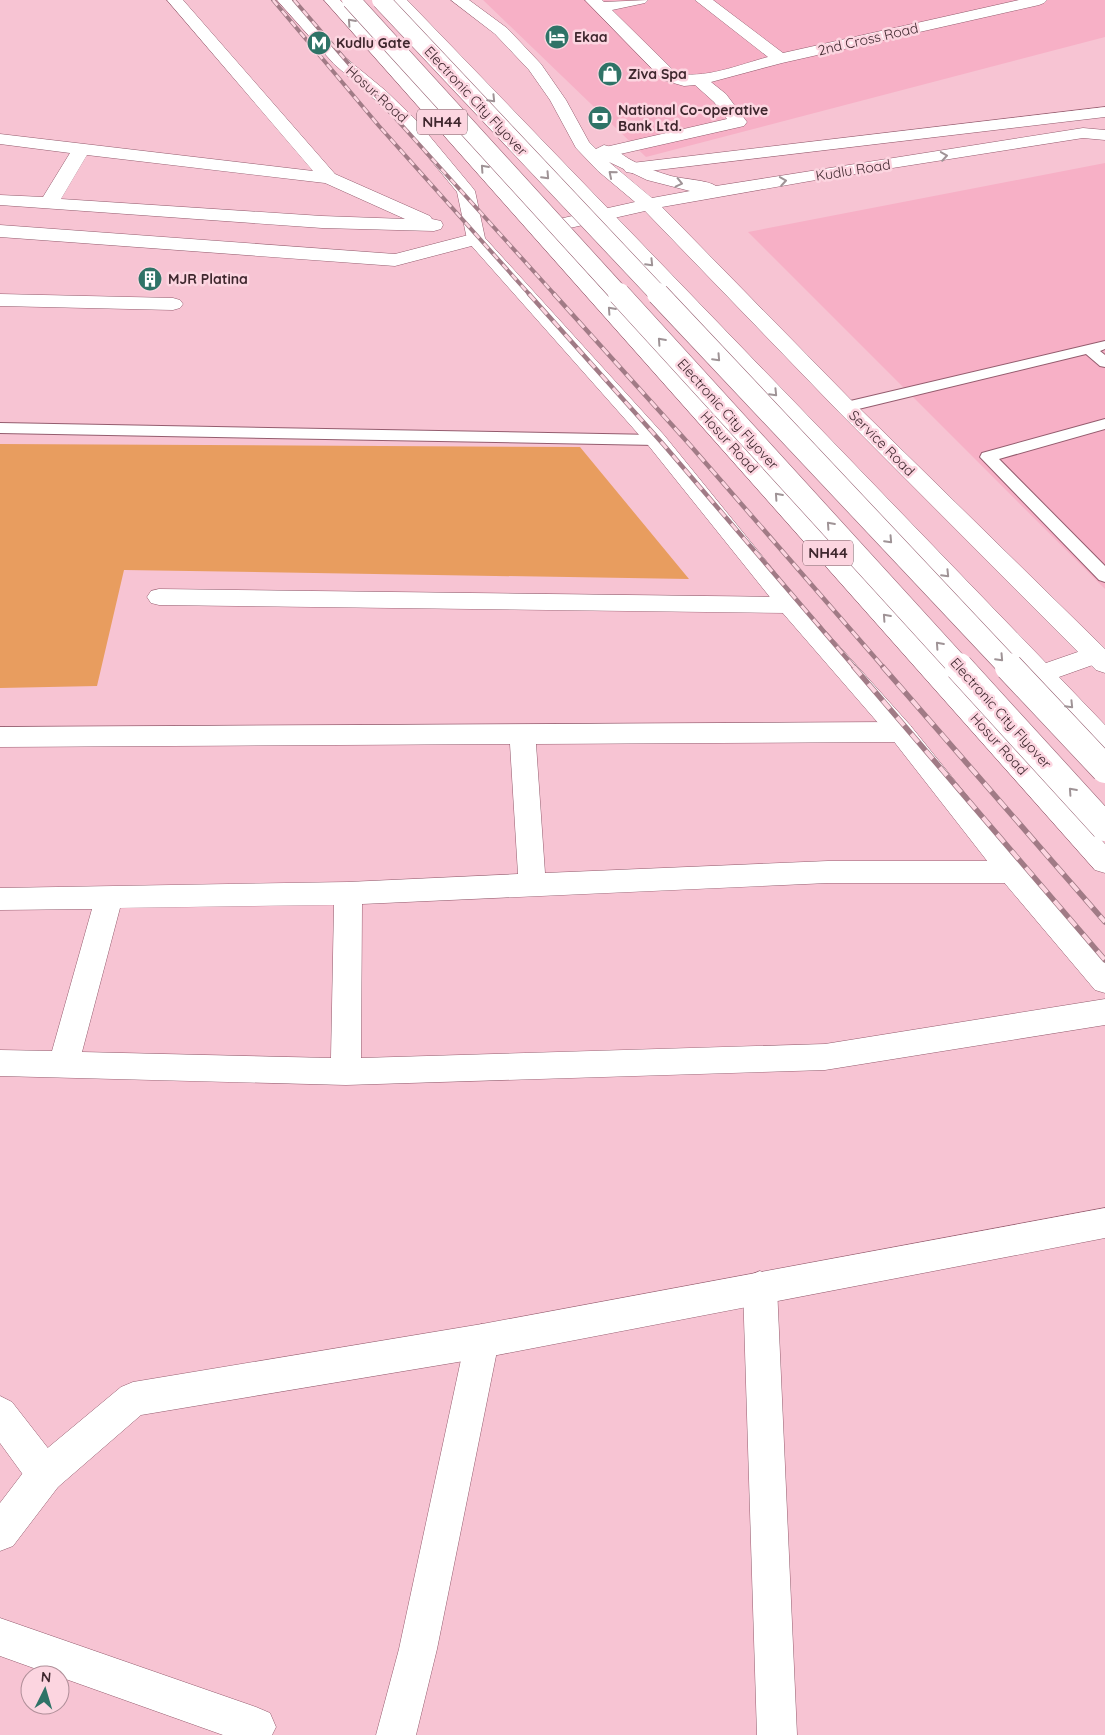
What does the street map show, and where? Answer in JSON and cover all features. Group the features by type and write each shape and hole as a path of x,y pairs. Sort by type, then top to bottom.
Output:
{"main road":[{"path":"175,0 329,178"},
{"name":"Hosur Road","path":"285,0 340,61 380,95 410,125 466,191 476,239"},
{"name":"Hosur Road","path":"332,0 546,236 1105,862"},
{"name":"Electronic City Flyover","path":"351,0 1105,827"},
{"name":"Electronic City Flyover","path":"381,0 1105,769"},
{"path":"398,0 1105,741"},
{"path":"459,0 501,31 536,66 568,117 607,152 632,168 676,183 735,189"},
{"path":"597,4 640,0"},
{"path":"703,0 780,59"},
{"name":"2nd Cross Road","path":"597,4 669,76 684,81 699,80 780,59 1039,0"},
{"path":"607,152 738,122 720,98 699,80"},
{"path":"632,168 1105,112"},
{"name":"Service Road","path":"568,117 582,144 604,168 656,212 846,406 1100,660"},
{"name":"Kudlu Road","path":"546,236 656,212 735,189 1082,133 1105,135"},
{"path":"0,139 329,178 434,225 476,239 656,440 789,605 901,732 1012,872 1105,981"},
{"path":"1066,153 1095,148 1105,144"},
{"path":"48,203 81,149"},
{"path":"0,200 322,222 434,225"},
{"name":"Kudlu Road","path":"656,212 704,211"},
{"path":"0,231 395,260 476,239"},
{"path":"0,300 173,304"},
{"path":"159,597 789,605"},
{"path":"1041,674 1100,660"},
{"path":"0,737 901,732"},
{"path":"522,734 532,884"},
{"path":"0,899 348,893 828,872 1012,872"},
{"path":"346,1072 348,893"},
{"path":"63,1064 109,897"},
{"path":"0,1063 346,1072 825,1057 1105,1012"},
{"path":"0,1533 45,1474 134,1399 482,1341 1105,1223"},
{"path":"760,1287 777,1735"},
{"path":"396,1735 418,1649 482,1341"},
{"path":"0,1414 45,1474"},
{"path":"0,1637 256,1727"}],"lane":[{"path":"846,406 1105,345"},
{"path":"1089,349 1105,363"},
{"path":"1105,424 988,457 1105,576"},
{"path":"0,428 656,440"}],"shaded area":[{"path":"483,0 1105,0 1105,37 646,157"},
{"path":"1105,163 1105,589 748,232"},
{"path":"0,444 580,447 689,579 124,570 97,686 0,688"}],"railway":[{"path":"273,0 379,126 530,295"},
{"path":"294,0 398,121 555,295"},
{"path":"529,294 663,444 855,668"},
{"path":"554,294 690,445 884,668"},
{"path":"854,667 1105,960"},
{"path":"883,667 1105,922"}],"place":[{"name":"Ekaa","path":"557,37"},
{"name":"Kudlu Gate","path":"319,43"},
{"name":"Ziva Spa","path":"610,74"},
{"name":"National Co-operative Bank Ltd.","path":"600,118"},
{"name":"MJR Platina","path":"150,279"}]}
